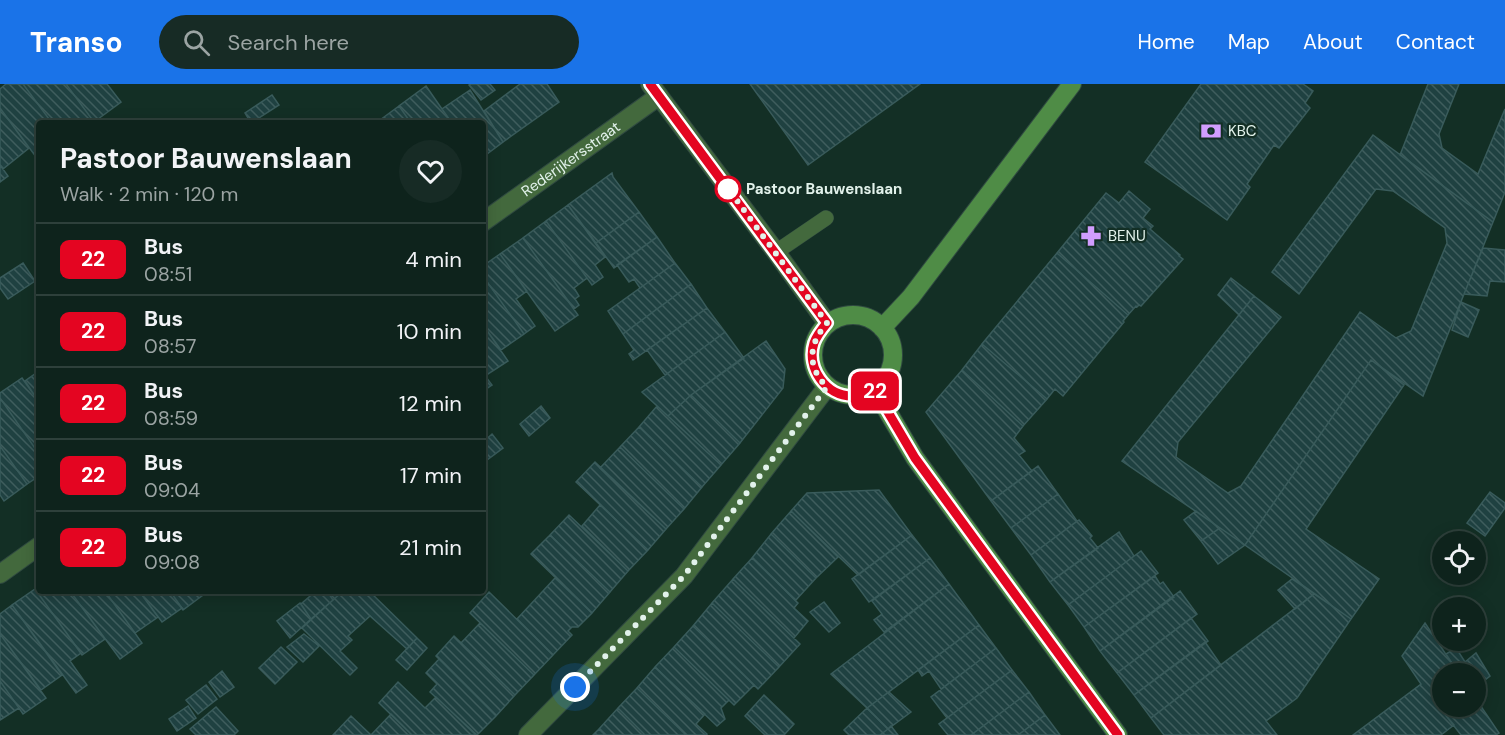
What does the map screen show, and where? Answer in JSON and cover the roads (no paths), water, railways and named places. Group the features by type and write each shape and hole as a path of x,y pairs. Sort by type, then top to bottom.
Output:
{"street":[{"path":"882,328 911,297 1072,84"},
{"path":"655,90 827,323"},
{"name":"Rederijkersstraat","path":"486,220 655,90"},
{"path":"853,314 867,317 882,328 889,336 893,350 892,366 886,379 875,390 864,395 839,394 820,380 814,368 812,356 819,332 827,323 839,316 853,314"},
{"path":"528,735 684,576 827,387"},
{"path":"875,390 915,458 1118,735"},
{"path":"0,574 36,548"}],"lane":[{"path":"776,252 826,218"}],"place":[{"name":"KBC","path":"1211,131"},
{"name":"Pastoor Bauwenslaan","path":"728,189"},
{"name":"BENU","path":"1091,236"}]}
